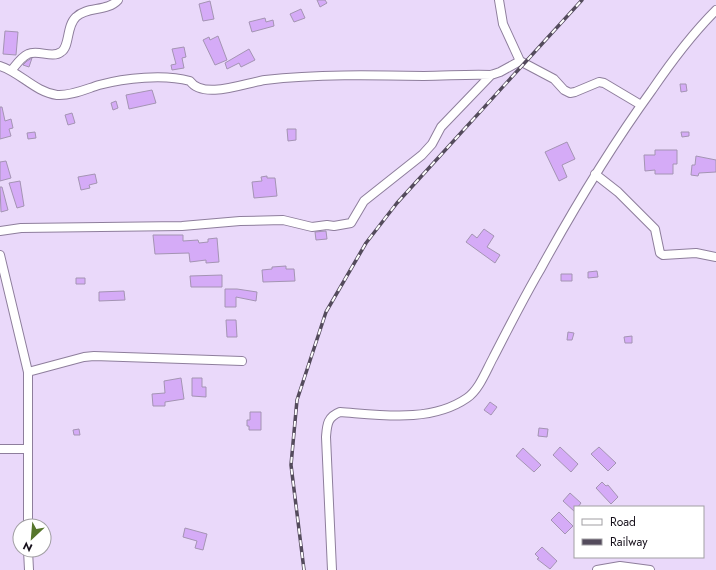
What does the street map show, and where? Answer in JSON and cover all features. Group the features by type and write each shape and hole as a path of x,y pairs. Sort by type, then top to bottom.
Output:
{"street":[{"path":"11,71 24,56 29,53 57,54 62,52 65,48 70,25 77,15 82,12 111,5 118,0"},
{"path":"499,0 504,24 520,61 554,79 564,90 570,93 599,82 604,83 641,105"},
{"path":"332,570 326,437 327,422 332,415 340,412 418,415 442,410 460,403 469,397 486,372 539,271 595,174 641,105 700,26 716,10"},
{"path":"0,231 21,228 182,226 269,220 288,220 312,227 327,225 334,226 351,223 364,201 422,155 432,144 441,127 491,75 520,61"},
{"path":"0,66 46,92 63,95 102,85 154,77 184,79 190,81 194,86 200,89 218,90 249,82 288,78 383,75 491,75"},
{"path":"595,174 618,192 655,229 660,252 663,255 696,253 716,257"},
{"path":"0,255 28,372 28,518"},
{"path":"28,372 84,357 94,356 242,361"},
{"path":"0,449 27,449"},
{"path":"28,558 28,570"},
{"path":"597,570 620,566 650,570"}],"building":[{"path":"317,0 325,0 327,3 320,7"},
{"path":"210,1 214,19 203,21 199,4"},
{"path":"301,9 305,18 294,22 290,14"},
{"path":"265,18 266,22 273,20 274,26 252,32 249,22"},
{"path":"5,31 18,32 16,55 3,54"},
{"path":"218,36 227,60 215,65 203,40 209,37 210,40"},
{"path":"184,47 186,57 182,58 184,68 172,70 171,65 176,64 172,49"},
{"path":"249,49 255,60 241,67 239,63 227,69 225,63"},
{"path":"32,58 29,67 23,65 27,61"},
{"path":"680,84 686,84 687,91 681,92"},
{"path":"152,90 156,103 129,109 126,95"},
{"path":"116,101 118,108 113,110 111,103"},
{"path":"0,107 2,107 5,121 11,119 13,128 9,129 11,136 0,139"},
{"path":"72,113 75,123 68,125 65,115"},
{"path":"287,129 296,129 296,140 288,141"},
{"path":"35,132 36,138 28,139 27,133"},
{"path":"681,132 689,132 689,136 682,137"},
{"path":"567,142 575,159 562,165 567,177 559,181 545,152"},
{"path":"655,150 677,150 677,164 673,164 673,174 655,174 655,170 645,171 644,155 655,155"},
{"path":"696,156 716,160 716,172 699,173 698,176 691,175 692,165 695,165"},
{"path":"6,161 11,178 0,181 0,162"},
{"path":"95,174 97,183 89,185 90,188 81,190 78,177"},
{"path":"267,176 267,178 275,178 277,196 254,198 252,182 262,181 261,177"},
{"path":"20,181 24,206 17,208 9,183"},
{"path":"0,187 2,187 8,210 1,212"},
{"path":"484,229 494,236 487,247 500,255 495,263 466,242 472,234 477,238"},
{"path":"326,231 327,239 316,240 315,232"},
{"path":"153,235 183,235 183,241 198,240 199,243 208,242 208,239 217,238 219,262 206,263 206,260 190,262 189,253 155,254"},
{"path":"286,266 286,269 294,269 295,281 263,282 262,270 272,269 272,267"},
{"path":"597,271 598,277 588,278 588,272"},
{"path":"561,274 572,274 572,281 561,281"},
{"path":"222,275 222,287 191,287 190,276"},
{"path":"76,278 85,278 85,284 76,284"},
{"path":"225,289 257,292 256,301 236,297 236,307 225,307"},
{"path":"124,291 125,300 99,301 99,292"},
{"path":"226,320 236,320 237,337 227,337"},
{"path":"568,332 574,333 572,340 567,340"},
{"path":"632,336 632,343 625,343 624,337"},
{"path":"181,378 184,399 165,402 165,406 153,406 152,394 165,393 164,381"},
{"path":"192,378 202,378 202,387 206,387 206,397 192,396"},
{"path":"490,402 497,407 491,415 484,410"},
{"path":"250,412 261,412 261,430 249,430 247,420 250,420"},
{"path":"539,428 548,429 547,437 538,436"},
{"path":"79,429 80,435 74,435 73,430"},
{"path":"560,447 578,464 571,472 553,455"},
{"path":"599,447 616,463 608,471 591,454"},
{"path":"523,448 541,465 534,472 516,456"},
{"path":"602,482 606,486 608,485 618,497 611,504 596,488"},
{"path":"570,493 581,503 579,506 574,506 574,511 563,501"},
{"path":"559,512 573,526 565,534 551,520"},
{"path":"185,528 207,534 203,550 195,548 197,541 183,537"},
{"path":"542,547 557,561 550,569 537,559 539,558 535,554"}],"railway":[{"path":"304,570 291,465 297,400 326,312 366,243 397,203 582,0"}]}
